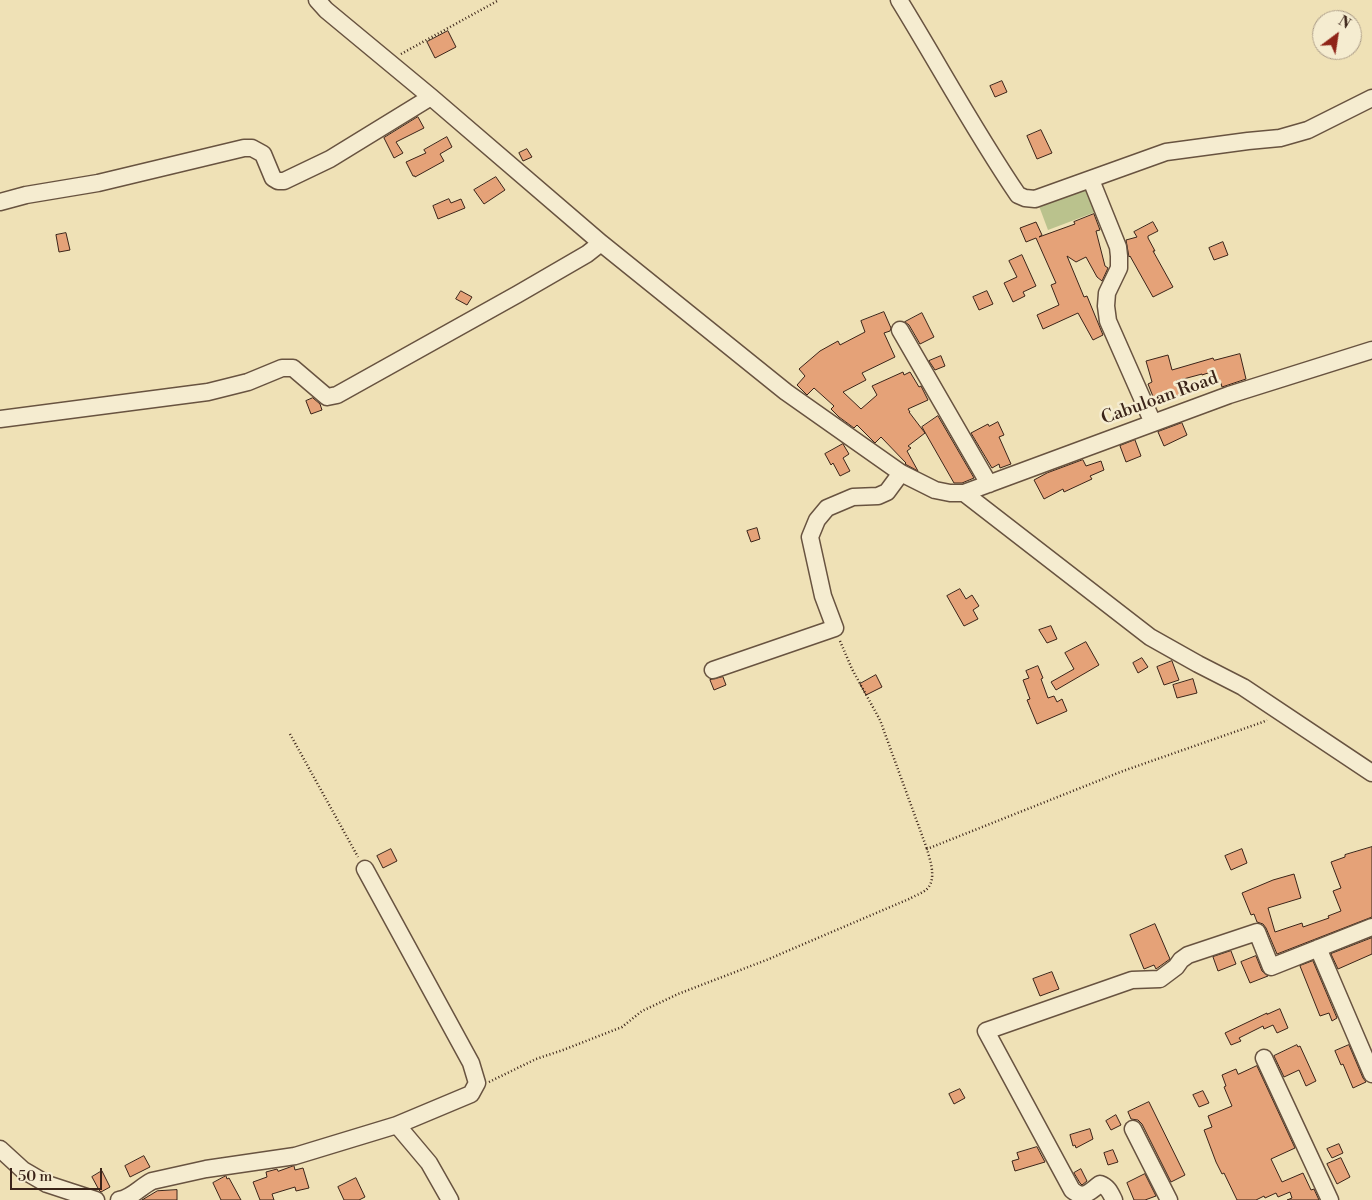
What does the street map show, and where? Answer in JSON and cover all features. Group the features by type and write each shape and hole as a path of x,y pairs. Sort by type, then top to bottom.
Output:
{"street":[{"path":"317,0 326,10 601,243 786,392 901,473 935,490 964,493 1150,637 1243,687 1372,773"},
{"path":"899,0 990,154 1018,195 1025,198 1035,199 1166,152 1280,138 1308,130 1372,98"},
{"path":"0,202 26,195 98,183 244,148 252,148 263,154 273,178 278,182 284,181 330,159 431,97"},
{"path":"1092,180 1118,246 1119,268 1107,293 1108,321 1153,423"},
{"path":"0,419 208,392 248,382 282,368 293,368 327,396 337,395 536,284 587,254 601,243"},
{"path":"900,330 989,484"},
{"name":"Cabuloan Road","path":"964,493 1229,394 1372,350"},
{"path":"713,670 835,628 824,596 810,537 817,520 827,508 853,497 878,496 887,492 901,473"},
{"path":"129,1198 152,1181 206,1169 295,1156 397,1125 471,1094 477,1083 471,1063 365,869"},
{"path":"1114,1200 1110,1190 1100,1184 1084,1196 1072,1190 986,1031 1132,980 1160,979 1188,955 1257,932 1270,967 1318,948 1370,932"},
{"path":"1318,948 1372,1074"},
{"path":"1264,1058 1330,1200"},
{"path":"397,1125 429,1163 450,1200"},
{"path":"1133,1128 1169,1200"},
{"path":"0,1149 23,1170 47,1184 96,1200"}],"path":[{"path":"388,61 499,0"},
{"path":"471,1094 536,1059 622,1027 642,1011 678,994 769,960 928,889 932,880 932,866 926,849 880,720 852,669 835,628"},
{"path":"926,849 1123,771 1263,722 1271,718 1279,710"},
{"path":"290,734 365,869"}],"green space":[{"path":"1089,187 1098,211 1048,230 1039,206"}],"building":[{"path":"448,31 456,47 435,58 427,42"},
{"path":"1002,81 1007,92 995,97 990,86"},
{"path":"418,117 424,128 396,142 403,153 394,158 384,138"},
{"path":"1041,130 1052,153 1037,159 1027,136"},
{"path":"447,137 452,147 440,154 444,161 415,177 413,176 406,162 426,153 424,150"},
{"path":"527,149 532,157 523,161 519,153"},
{"path":"496,177 505,190 484,204 474,190"},
{"path":"449,199 451,203 461,199 465,208 438,219 433,206"},
{"path":"1094,214 1100,230 1096,231 1105,266 1108,268 1102,281 1097,277 1086,257 1076,262 1067,256 1084,297 1087,296 1103,335 1093,340 1078,313 1043,329 1037,315 1059,305 1051,285 1056,283 1036,238 1026,242 1020,228 1036,222 1042,235 1039,237 1075,224 1074,222"},
{"path":"1153,222 1158,231 1148,236 1148,238 1173,287 1153,297 1129,257 1126,240 1137,237 1134,232"},
{"path":"66,233 70,250 59,252 56,235"},
{"path":"1223,242 1228,255 1214,260 1209,248"},
{"path":"1022,255 1036,286 1023,292 1025,296 1013,302 1004,283 1017,277 1009,261"},
{"path":"461,291 472,297 467,305 456,299"},
{"path":"987,291 993,304 979,310 973,297"},
{"path":"884,312 891,328 890,331 884,333 895,357 862,373 866,380 843,392 861,409 877,395 872,386 903,372 904,375 910,372 919,387 921,386 928,400 908,409 925,433 908,446 911,448 907,451 918,471 905,464 881,437 875,443 857,425 854,428 839,417 831,409 834,406 814,388 807,395 797,385 805,376 799,369 820,351 838,341 840,345 865,332 861,321"},
{"path":"922,313 934,337 920,344 909,325 905,322"},
{"path":"1240,354 1246,379 1222,387 1214,371 1176,381 1180,395 1156,404 1148,384 1152,382 1146,361 1168,355 1172,370 1213,358 1214,360"},
{"path":"941,356 945,366 935,370 929,361"},
{"path":"313,398 320,404 322,410 311,414 306,401"},
{"path":"938,416 974,478 962,483 954,483 922,427"},
{"path":"998,422 1004,435 999,437 1011,464 1000,468 999,464 992,468 971,433 988,424 989,426"},
{"path":"1182,423 1187,435 1164,446 1158,432"},
{"path":"1135,440 1141,456 1126,462 1120,446"},
{"path":"843,444 849,454 843,458 850,471 840,476 833,463 831,465 825,454"},
{"path":"1083,460 1086,466 1101,461 1104,470 1090,476 1092,479 1064,492 1063,489 1044,499 1034,480 1047,473"},
{"path":"757,528 760,539 751,542 747,531"},
{"path":"960,589 966,599 972,595 979,606 973,610 978,619 964,626 947,596"},
{"path":"1051,626 1057,639 1047,643 1039,630"},
{"path":"1086,642 1099,665 1056,690 1051,682 1074,669 1065,653"},
{"path":"1142,658 1148,667 1138,673 1133,663"},
{"path":"1172,661 1179,680 1164,685 1157,667"},
{"path":"1038,666 1048,698 1054,696 1057,702 1062,699 1067,711 1037,724 1027,700 1030,699 1023,680 1029,678 1026,671"},
{"path":"876,675 882,687 866,695 860,684"},
{"path":"723,677 726,685 714,690 710,680"},
{"path":"1193,679 1197,693 1177,698 1173,685"},
{"path":"1372,847 1372,917 1277,954 1266,928 1263,924 1257,922 1254,914 1251,915 1242,893 1273,880 1294,874 1301,898 1268,908 1275,932 1302,923 1303,927 1329,918 1328,916 1341,911 1333,891 1341,888 1331,862 1345,857 1345,855"},
{"path":"391,849 397,861 383,868 377,856"},
{"path":"1242,849 1247,863 1231,870 1225,856"},
{"path":"1155,924 1170,959 1156,969 1154,965 1144,969 1130,935"},
{"path":"1372,938 1372,954 1338,969 1331,954"},
{"path":"1231,951 1236,964 1218,971 1213,957"},
{"path":"1256,956 1262,971 1268,976 1250,983 1241,962"},
{"path":"1313,961 1337,1018 1332,1021 1329,1013 1320,1016 1300,966"},
{"path":"1052,972 1059,989 1040,996 1033,979"},
{"path":"1280,1009 1288,1028 1277,1033 1273,1025 1264,1029 1263,1026 1239,1038 1241,1041 1231,1045 1225,1033 1267,1013"},
{"path":"1297,1045 1298,1047 1300,1046 1316,1081 1306,1086 1299,1070 1284,1077 1274,1056"},
{"path":"1349,1045 1366,1082 1353,1088 1343,1064 1341,1065 1335,1051"},
{"path":"1257,1066 1295,1148 1271,1159 1282,1182 1303,1173 1311,1190 1314,1189 1319,1200 1287,1200 1292,1198 1290,1192 1278,1197 1276,1193 1256,1200 1237,1200 1224,1173 1222,1174 1216,1162 1204,1130 1212,1127 1208,1116 1232,1106 1224,1087 1226,1086 1222,1075 1236,1069 1238,1074"},
{"path":"960,1089 965,1098 954,1104 949,1094"},
{"path":"1203,1091 1209,1103 1199,1107 1193,1095"},
{"path":"1149,1102 1185,1175 1171,1182 1142,1124 1138,1120 1131,1119 1128,1112"},
{"path":"1116,1115 1121,1125 1111,1130 1106,1121"},
{"path":"1090,1129 1093,1139 1076,1148 1075,1145 1073,1146 1070,1135"},
{"path":"1339,1144 1343,1153 1332,1158 1327,1149"},
{"path":"1037,1147 1045,1162 1015,1171 1012,1161 1019,1159 1017,1153"},
{"path":"1113,1150 1118,1162 1108,1165 1104,1153"},
{"path":"144,1156 150,1167 130,1177 125,1166"},
{"path":"1341,1158 1350,1177 1337,1184 1327,1164"},
{"path":"294,1166 295,1170 303,1168 309,1188 296,1191 295,1187 272,1194 274,1200 260,1200 253,1182 267,1177 266,1172 277,1169 278,1171"},
{"path":"1081,1169 1087,1181 1082,1185 1074,1173"},
{"path":"102,1171 110,1187 101,1192 92,1177"},
{"path":"1145,1174 1156,1196 1145,1200 1134,1200 1127,1183"},
{"path":"226,1176 241,1200 221,1200 213,1183"},
{"path":"356,1178 365,1197 359,1200 344,1200 338,1187"},
{"path":"177,1190 177,1200 142,1200 157,1191"}]}
